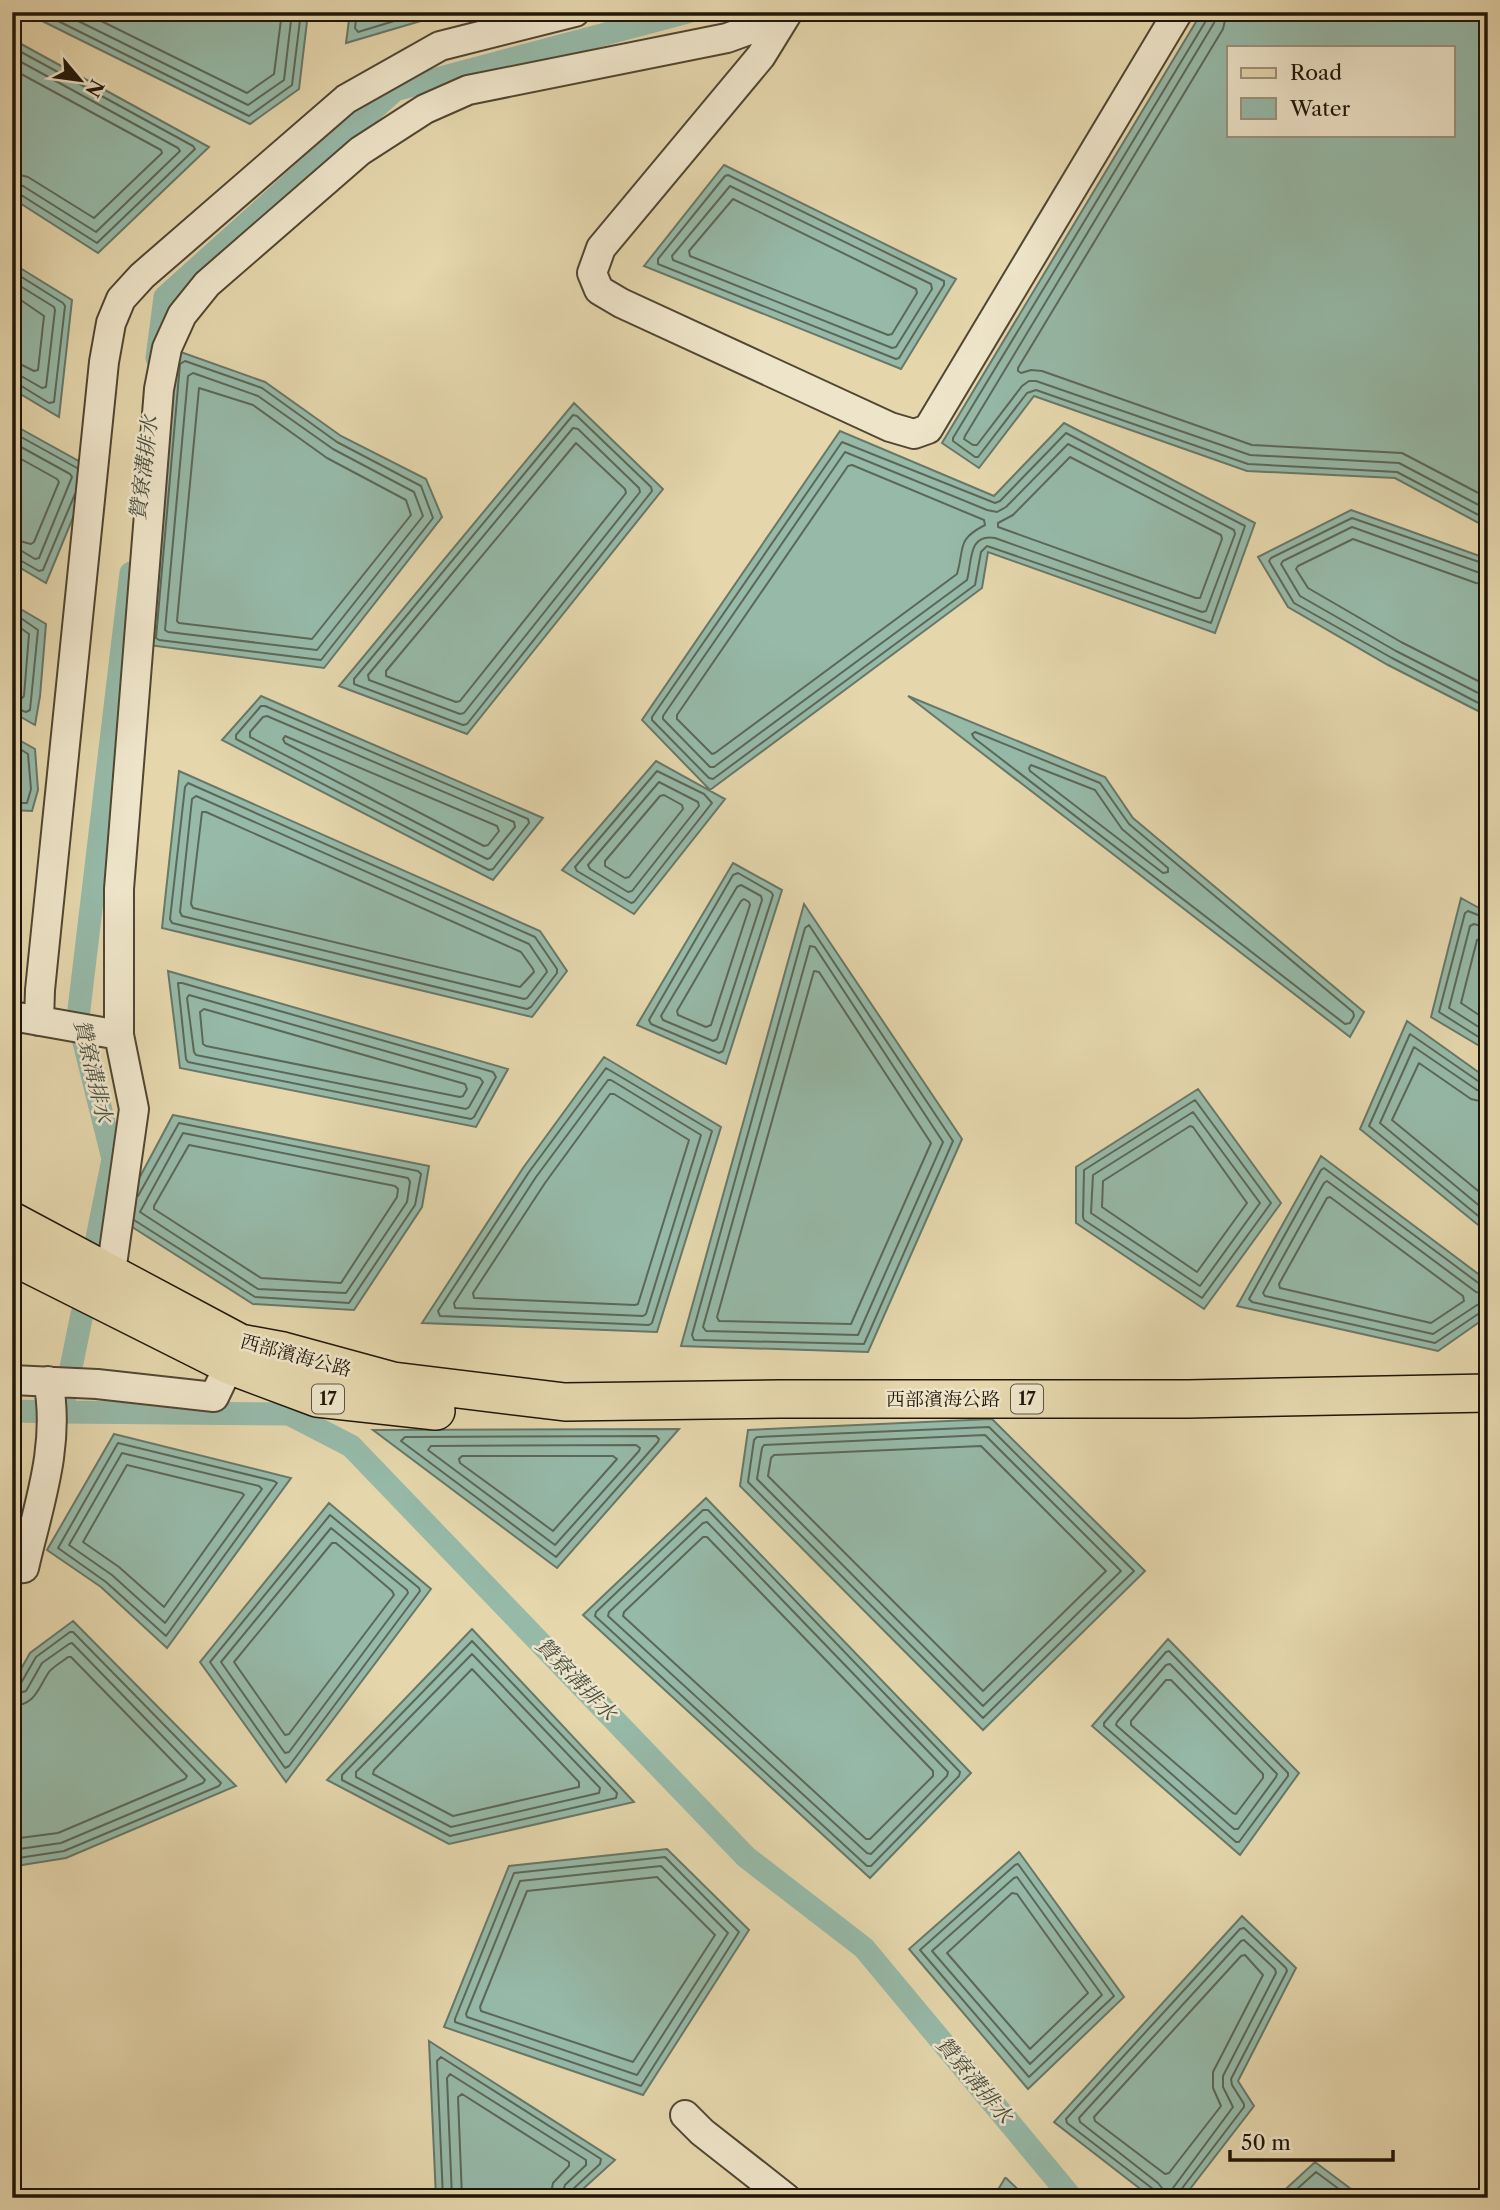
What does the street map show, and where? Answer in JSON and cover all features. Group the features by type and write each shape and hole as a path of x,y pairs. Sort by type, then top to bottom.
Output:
{"main road":[{"name":"西部濱海公路","path":"12,1221 111,1272 234,1354"},
{"name":"西部濱海公路","path":"12,1256 234,1354 283,1351 393,1381 565,1402 1188,1399 1488,1393"}],"street":[{"path":"108,1033 35,1020 104,362 111,323 121,299 142,276 346,99 439,46 575,12"},
{"path":"787,15 761,56 601,248 592,274 599,289 621,303 890,427 914,434 928,429 1178,12"},
{"path":"111,1272 134,1109 108,1033 159,389 167,348 182,315 207,284 360,151 425,109 468,90 727,38 787,15"},
{"path":"12,1380 50,1388 97,1384 214,1396 234,1354"},
{"path":"12,1569 24,1568 49,1462 52,1424 50,1388"},
{"path":"685,2115 702,2132 786,2198"}],"water":[{"path":"24,12 305,12 308,13 299,89 250,124"},
{"path":"350,12 440,12 424,20 346,43"},
{"path":"1202,12 1488,12 1488,528 1395,478 1247,471 1034,396 979,468 942,443"},
{"path":"12,39 209,147 98,253 12,198"},
{"path":"724,165 956,279 901,369 644,266"},
{"path":"12,263 72,300 59,417 12,389"},
{"path":"175,350 265,382 341,436 426,479 442,517 324,668 148,645"},
{"path":"574,403 663,489 467,734 339,686"},
{"path":"1064,423 1255,523 1215,633 988,552 982,588 710,790 642,720 840,431 994,496"},
{"path":"12,424 93,469 46,583 12,563"},
{"path":"1351,510 1488,559 1488,716 1388,665 1288,607 1258,557"},
{"path":"12,604 46,624 35,725 12,712"},
{"path":"261,696 543,818 493,880 222,740"},
{"path":"908,696 1105,777 1133,818 1364,1012 1350,1037"},
{"path":"12,736 35,749 38,790 32,811 12,810"},
{"path":"656,761 725,799 634,914 562,870"},
{"path":"179,771 540,931 567,971 532,1017 162,928"},
{"path":"12,852 18,853 12,939"},
{"path":"733,863 782,890 726,1064 637,1025"},
{"path":"1461,898 1488,913 1488,1051 1431,1017"},
{"path":"804,904 962,1139 868,1352 681,1346"},
{"path":"168,971 508,1069 476,1127 180,1068"},
{"path":"1407,1021 1488,1079 1488,1233 1360,1129"},
{"path":"604,1057 721,1127 657,1332 422,1323 523,1168"},
{"path":"1198,1089 1281,1203 1204,1309 1076,1223 1076,1167"},
{"path":"173,1115 429,1166 422,1207 354,1310 253,1304 118,1218"},
{"path":"1321,1156 1485,1279 1488,1283 1488,1316 1438,1351 1237,1306"},
{"path":"992,1419 1145,1571 983,1730 740,1486 748,1430"},
{"path":"679,1429 557,1568 373,1430 374,1430"},
{"path":"114,1434 291,1478 167,1648 101,1587 47,1550"},
{"path":"706,1498 971,1773 870,1878 583,1615"},
{"path":"329,1503 431,1589 286,1782 200,1662"},
{"path":"73,1621 236,1786 66,1858 16,1866 12,1865 12,1685 30,1653"},
{"path":"472,1629 634,1802 449,1844 327,1780"},
{"path":"1168,1639 1299,1773 1240,1855 1092,1726"},
{"path":"667,1849 749,1930 643,2095 444,2027 509,1866"},
{"path":"1019,1852 1124,1997 1028,2089 909,1949"},
{"path":"1242,1916 1296,1968 1238,2081 1254,2106 1183,2198 1152,2198 1054,2122"},
{"path":"429,2041 615,2160 573,2198 436,2198"},
{"path":"1315,2162 1363,2198 1276,2198"},
{"path":"1006,2178 1027,2198 993,2198"}],"waterway":[{"name":"贊寮溝排水","path":"157,358 165,297 395,90 688,12"},
{"name":"贊寮溝排水","path":"96,1243 113,1159 78,1018 131,573"},
{"name":"贊寮溝排水","path":"82,1314 62,1412 289,1414 351,1446 746,1857 864,1948 1072,2198"},
{"path":"12,1411 62,1412"}]}
